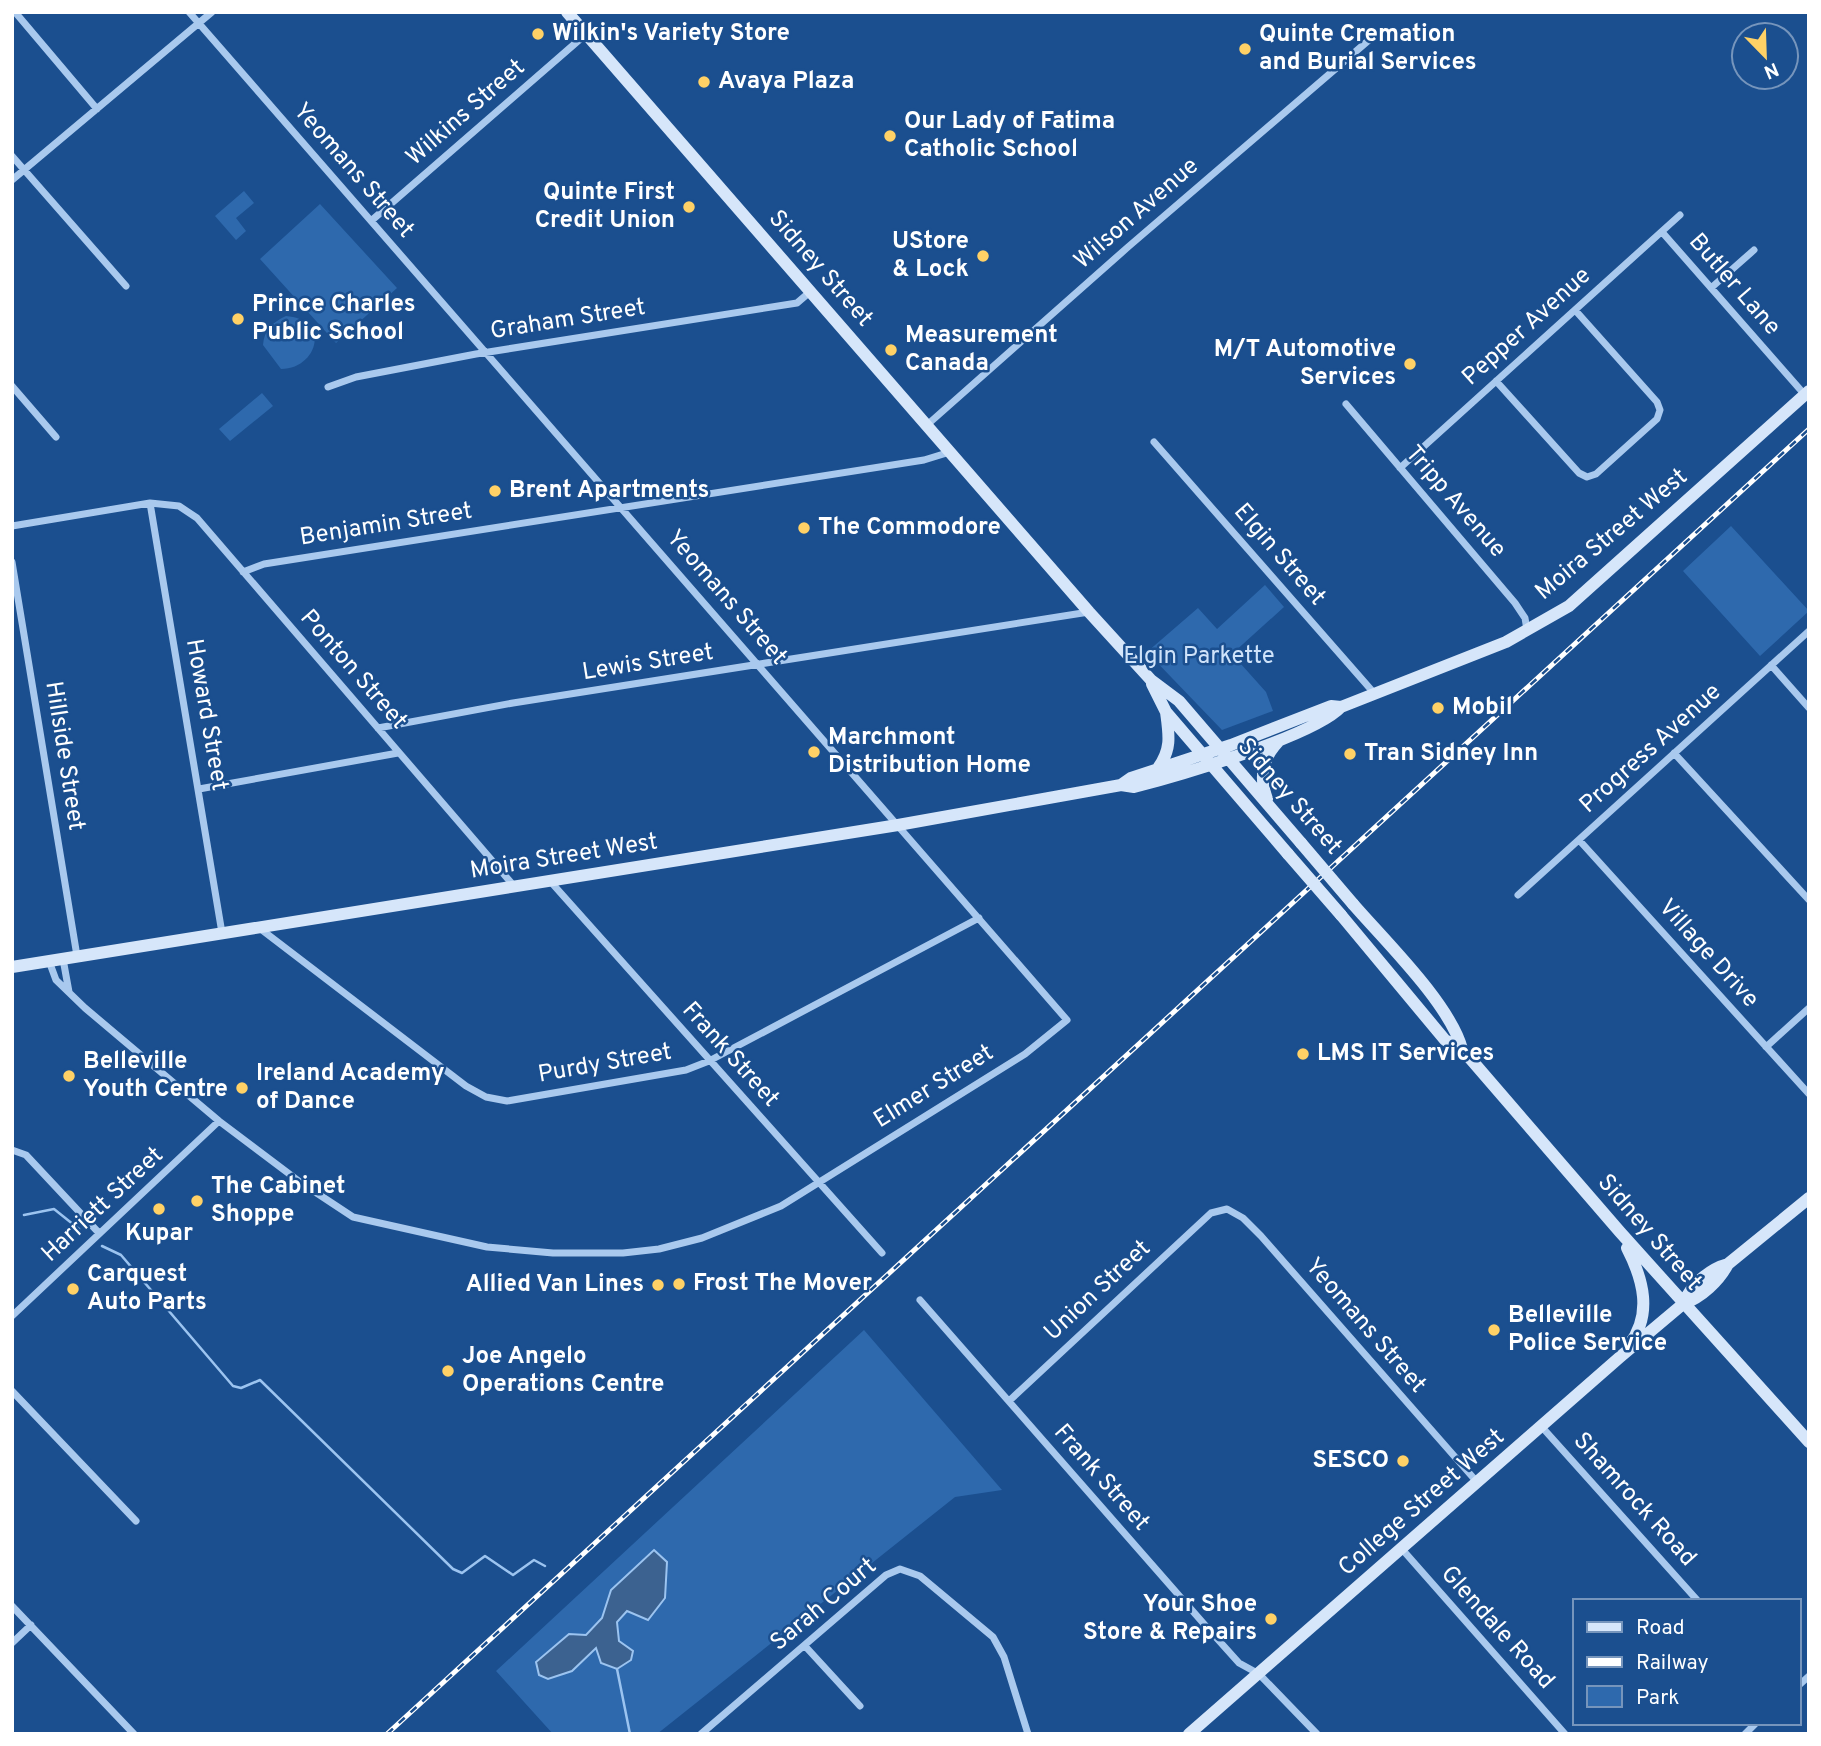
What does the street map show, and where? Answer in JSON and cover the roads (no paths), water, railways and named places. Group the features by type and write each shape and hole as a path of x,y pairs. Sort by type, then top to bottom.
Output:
{"main road":[{"name":"Sidney Street","path":"567,12 1089,612 1151,680 1179,701 1224,753 1434,1000 1457,1031 1462,1049"},
{"name":"Moira Street West","path":"1121,785 1134,787 1211,764 1224,753 1331,706 1341,707 1506,642 1528,630 1569,606 1807,393"},
{"name":"Sidney Street","path":"1151,680 1166,712 1446,1040 1462,1049 1683,1304 1809,1442"},
{"name":"Moira Street West","path":"12,967 898,825 1121,785 1158,768 1202,754 1224,753 1282,738 1334,715 1341,707"},
{"path":"1158,768 1167,755 1169,745 1166,712"},
{"path":"1269,806 1262,770 1269,752 1282,738"},
{"name":"College Street West","path":"1189,1734 1620,1357 1683,1304 1695,1299 1722,1275 1728,1264 1809,1198"},
{"path":"1620,1232 1639,1271 1644,1292 1642,1319 1635,1338 1620,1357"}],"street":[{"path":"15,12 97,108"},
{"name":"Yeomans Street","path":"189,12 1067,1020"},
{"path":"12,180 212,12"},
{"name":"Wilkins Street","path":"371,221 586,34"},
{"name":"Wilson Avenue","path":"927,425 1128,247 1376,34"},
{"path":"12,156 126,286"},
{"name":"Pepper Avenue","path":"1400,468 1680,215"},
{"name":"Butler Lane","path":"1661,232 1807,393"},
{"path":"1711,288 1754,250"},
{"name":"Graham Street","path":"328,387 356,377 485,353 797,303 811,291"},
{"path":"1496,381 1579,473 1587,477 1606,465 1657,419 1660,410 1657,402 1575,310"},
{"path":"12,386 56,437"},
{"name":"Tripp Avenue","path":"1346,404 1515,603 1525,618 1528,630"},
{"name":"Elgin Street","path":"1154,442 1374,694"},
{"name":"Benjamin Street","path":"243,572 264,564 924,460 950,452"},
{"name":"Ponton Street","path":"12,526 150,503 179,506 197,518 514,886"},
{"name":"Howard Street","path":"150,503 222,933"},
{"name":"Hillside Street","path":"12,562 77,956"},
{"name":"Lewis Street","path":"378,728 513,703 1089,612"},
{"name":"Progress Avenue","path":"1518,895 1809,631"},
{"path":"1771,665 1809,708"},
{"path":"199,789 398,752"},
{"path":"1674,753 1809,900"},
{"name":"Village Drive","path":"1579,840 1809,1094"},
{"name":"Frank Street","path":"550,881 882,1253"},
{"name":"Purdy Street","path":"258,927 456,1079 486,1097 507,1101 686,1070 709,1061 979,918"},
{"path":"56,960 69,993"},
{"name":"Elmer Street","path":"56,960 56,980 69,993 219,1121 300,1182 354,1217 487,1247 553,1253 623,1253 659,1249 702,1238 781,1206 1025,1054 1067,1020"},
{"path":"1766,1047 1809,1008"},
{"name":"Harriett Street","path":"12,1316 219,1121"},
{"path":"12,1150 26,1155 99,1233"},
{"name":"Yeomans Street","path":"1217,1212 1227,1209 1243,1218 1261,1236 1477,1482"},
{"name":"Union Street","path":"1009,1401 1155,1264 1217,1212"},
{"name":"Frank Street","path":"920,1300 1239,1663 1259,1674 1317,1734"},
{"path":"12,1391 136,1521"},
{"name":"Shamrock Road","path":"1541,1426 1696,1599"},
{"name":"Glendale Road","path":"1401,1548 1565,1734"},
{"name":"Sarah Court","path":"701,1734 886,1575 900,1569 909,1570 993,1637 1004,1657 1028,1734"},
{"path":"12,1606 134,1734"},
{"path":"12,1643 31,1625"},
{"path":"805,1646 860,1706"}],"waterway":[{"path":"24,1215 54,1209 79,1229"},
{"path":"102,1246 121,1255 233,1386 241,1388 260,1380 453,1569 462,1573 485,1556 513,1575 534,1560 545,1566"},
{"path":"617,1669 630,1734"}],"railway":[{"path":"387,1734 1809,429"}],"place":[{"name":"Wilkin's Variety Store","path":"538,34"},
{"name":"Quinte Cremation and Burial Services","path":"1245,49"},
{"name":"Avaya Plaza","path":"704,82"},
{"name":"Our Lady of Fatima Catholic School","path":"890,136"},
{"name":"Quinte First Credit Union","path":"689,207"},
{"name":"UStore & Lock","path":"983,256"},
{"name":"Prince Charles Public School","path":"238,319"},
{"name":"Measurement Canada","path":"891,350"},
{"name":"M/T Automotive Services","path":"1410,364"},
{"name":"Brent Apartments","path":"495,491"},
{"name":"The Commodore","path":"804,528"},
{"name":"Mobil","path":"1438,708"},
{"name":"Marchmont Distribution Home","path":"814,752"},
{"name":"Tran Sidney Inn","path":"1350,754"},
{"name":"LMS IT Services","path":"1303,1054"},
{"name":"Belleville Youth Centre","path":"69,1076"},
{"name":"Ireland Academy of Dance","path":"242,1088"},
{"name":"The Cabinet Shoppe","path":"197,1201"},
{"name":"Kupar","path":"159,1209"},
{"name":"Frost The Mover","path":"679,1284"},
{"name":"Allied Van Lines","path":"658,1285"},
{"name":"Carquest Auto Parts","path":"73,1289"},
{"name":"Belleville Police Service","path":"1494,1330"},
{"name":"Joe Angelo Operations Centre","path":"448,1371"},
{"name":"SESCO","path":"1403,1461"},
{"name":"Your Shoe Store & Repairs","path":"1271,1619"}],"park label":[{"name":"Elgin Parkette","path":"1199,657"}]}
